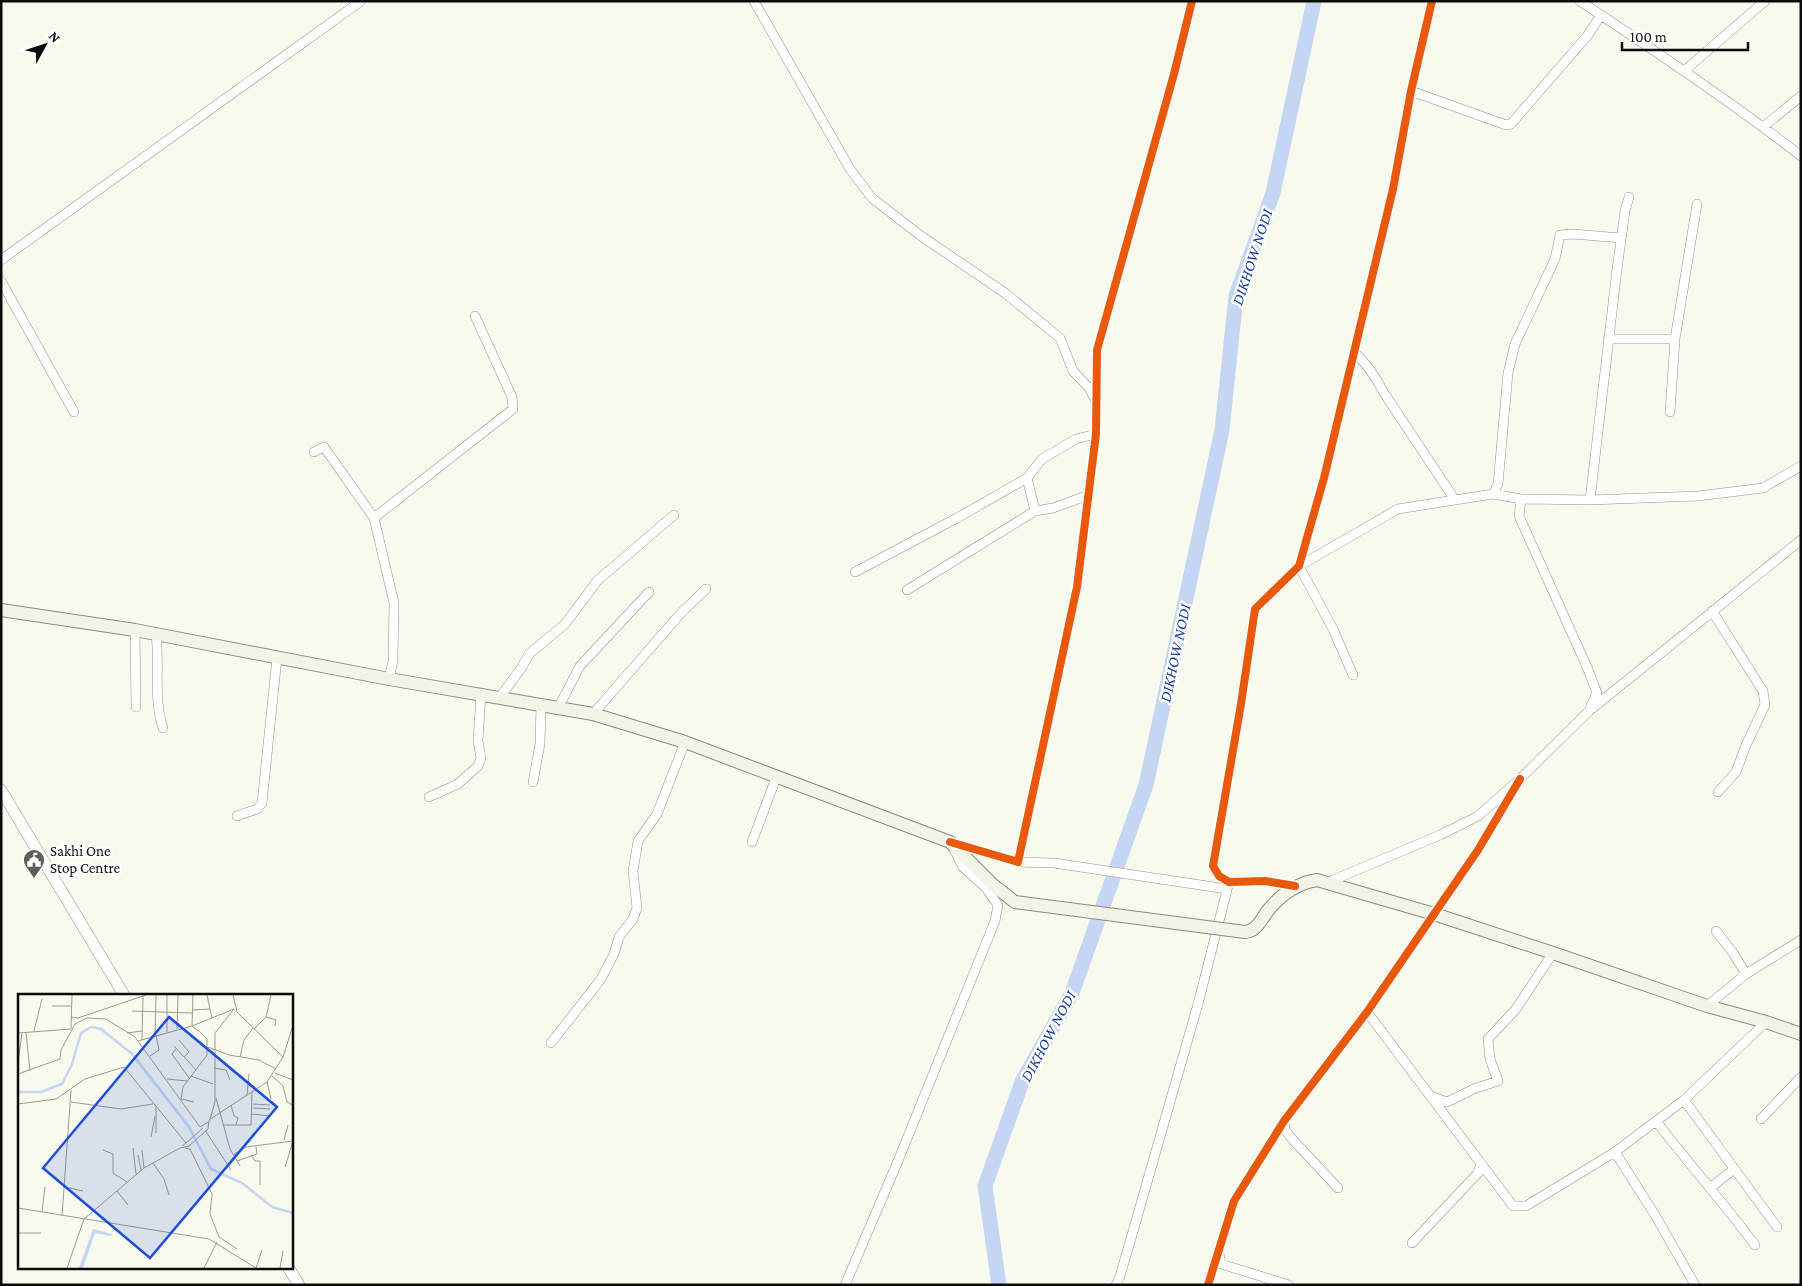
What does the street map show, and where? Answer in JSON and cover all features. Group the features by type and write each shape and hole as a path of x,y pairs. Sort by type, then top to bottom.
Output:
{"main road":[{"path":"1,610 135,630 389,679 593,714 685,742 776,778 950,842 992,884 1015,902 1244,932 1254,928 1270,908 1296,886 1317,880 1434,914 1707,1006 1766,1022 1801,1034"}],"street":[{"path":"1,260 360,1"},
{"path":"754,1 850,169 872,198 922,236 1005,292 1060,338 1073,371 1088,388 1097,403"},
{"path":"1018,862 1077,587 1096,434 1097,350 1174,74 1192,1"},
{"path":"1353,676 1333,629 1299,566 1324,478 1393,189 1411,90 1432,1"},
{"path":"1684,71 1766,1"},
{"path":"1586,3 1763,127 1801,156"},
{"path":"1411,90 1506,125 1511,124 1588,35 1601,15"},
{"path":"1763,127 1801,96"},
{"path":"1590,500 1621,238 1629,197"},
{"path":"1670,412 1675,339 1697,204"},
{"path":"1493,494 1498,484 1508,373 1515,344 1555,259 1560,234 1621,238"},
{"path":"1,281 74,412"},
{"path":"374,518 513,409 512,396 475,316"},
{"path":"1608,339 1675,339"},
{"path":"1354,352 1364,360 1376,377 1454,500"},
{"path":"855,572 957,518 1027,478 1042,459 1076,439 1096,434"},
{"path":"314,452 324,447 374,518 394,604 392,661 389,679"},
{"path":"1228,886 1218,876 1212,866 1242,704 1255,609 1299,566 1398,509 1493,494 1521,499 1590,500 1698,496 1763,488 1801,466"},
{"path":"1027,478 1035,511"},
{"path":"907,590 1035,511 1053,508 1089,495"},
{"path":"1521,499 1519,516 1597,693 1589,710"},
{"path":"500,697 529,654 565,624 597,581 674,515"},
{"path":"1326,883 1440,835 1478,816 1520,779 1589,710 1801,540"},
{"path":"593,714 680,613 706,589"},
{"path":"558,708 580,666 650,592"},
{"path":"1712,611 1763,691 1765,705 1746,745 1736,772 1718,792"},
{"path":"135,630 136,707"},
{"path":"156,634 159,715 163,728"},
{"path":"238,816 257,809 262,803 277,658"},
{"path":"429,797 458,784 478,766 480,758 478,741 481,694"},
{"path":"533,782 540,744 541,705"},
{"path":"551,1043 601,979 614,954 618,937 633,919 637,908 633,871 638,841 657,814 685,742"},
{"path":"752,842 776,778"},
{"path":"1208,1285 1234,1201 1284,1121 1367,1012 1478,850 1520,779"},
{"path":"1,790 123,994"},
{"path":"950,842 1018,862 1054,863 1216,888 1265,881 1296,886"},
{"path":"844,1285 905,1144 995,921 998,905 986,888 963,867 950,842"},
{"path":"1116,1285 1198,1004 1228,886"},
{"path":"1716,931 1746,974"},
{"path":"1707,1006 1746,974 1801,940"},
{"path":"1433,1097 1446,1102 1498,1080 1490,1059 1488,1039 1516,1009 1553,953"},
{"path":"1367,1012 1433,1097 1513,1206 1526,1206 1614,1152 1684,1100 1766,1022"},
{"path":"1761,1119 1801,1077"},
{"path":"1684,1100 1777,1227"},
{"path":"1284,1121 1285,1130 1293,1140 1338,1188"},
{"path":"1656,1121 1755,1245"},
{"path":"1614,1152 1655,1215 1695,1285"},
{"path":"1412,1242 1478,1173 1481,1163"},
{"path":"1710,1188 1734,1169"},
{"path":"1219,1253 1221,1264 1289,1285"},
{"path":"289,1268 299,1285"}],"waterway":[{"name":"DIKHOW NODI","path":"999,1285 985,1186 1022,1082 1072,993 1146,785 1222,430 1236,296 1273,193 1314,1"}],"cycle path":[{"path":"950,842 1018,862 1077,587 1096,434 1097,350 1174,74 1192,1"},
{"path":"1295,886 1265,881 1229,882 1219,876 1213,866 1241,704 1255,609 1299,566 1324,478 1393,189 1411,91 1432,1"},
{"path":"1208,1285 1234,1201 1284,1121 1367,1012 1478,850 1520,779"}],"place":[{"name":"Sakhi One Stop Centre","path":"34,879"}]}
